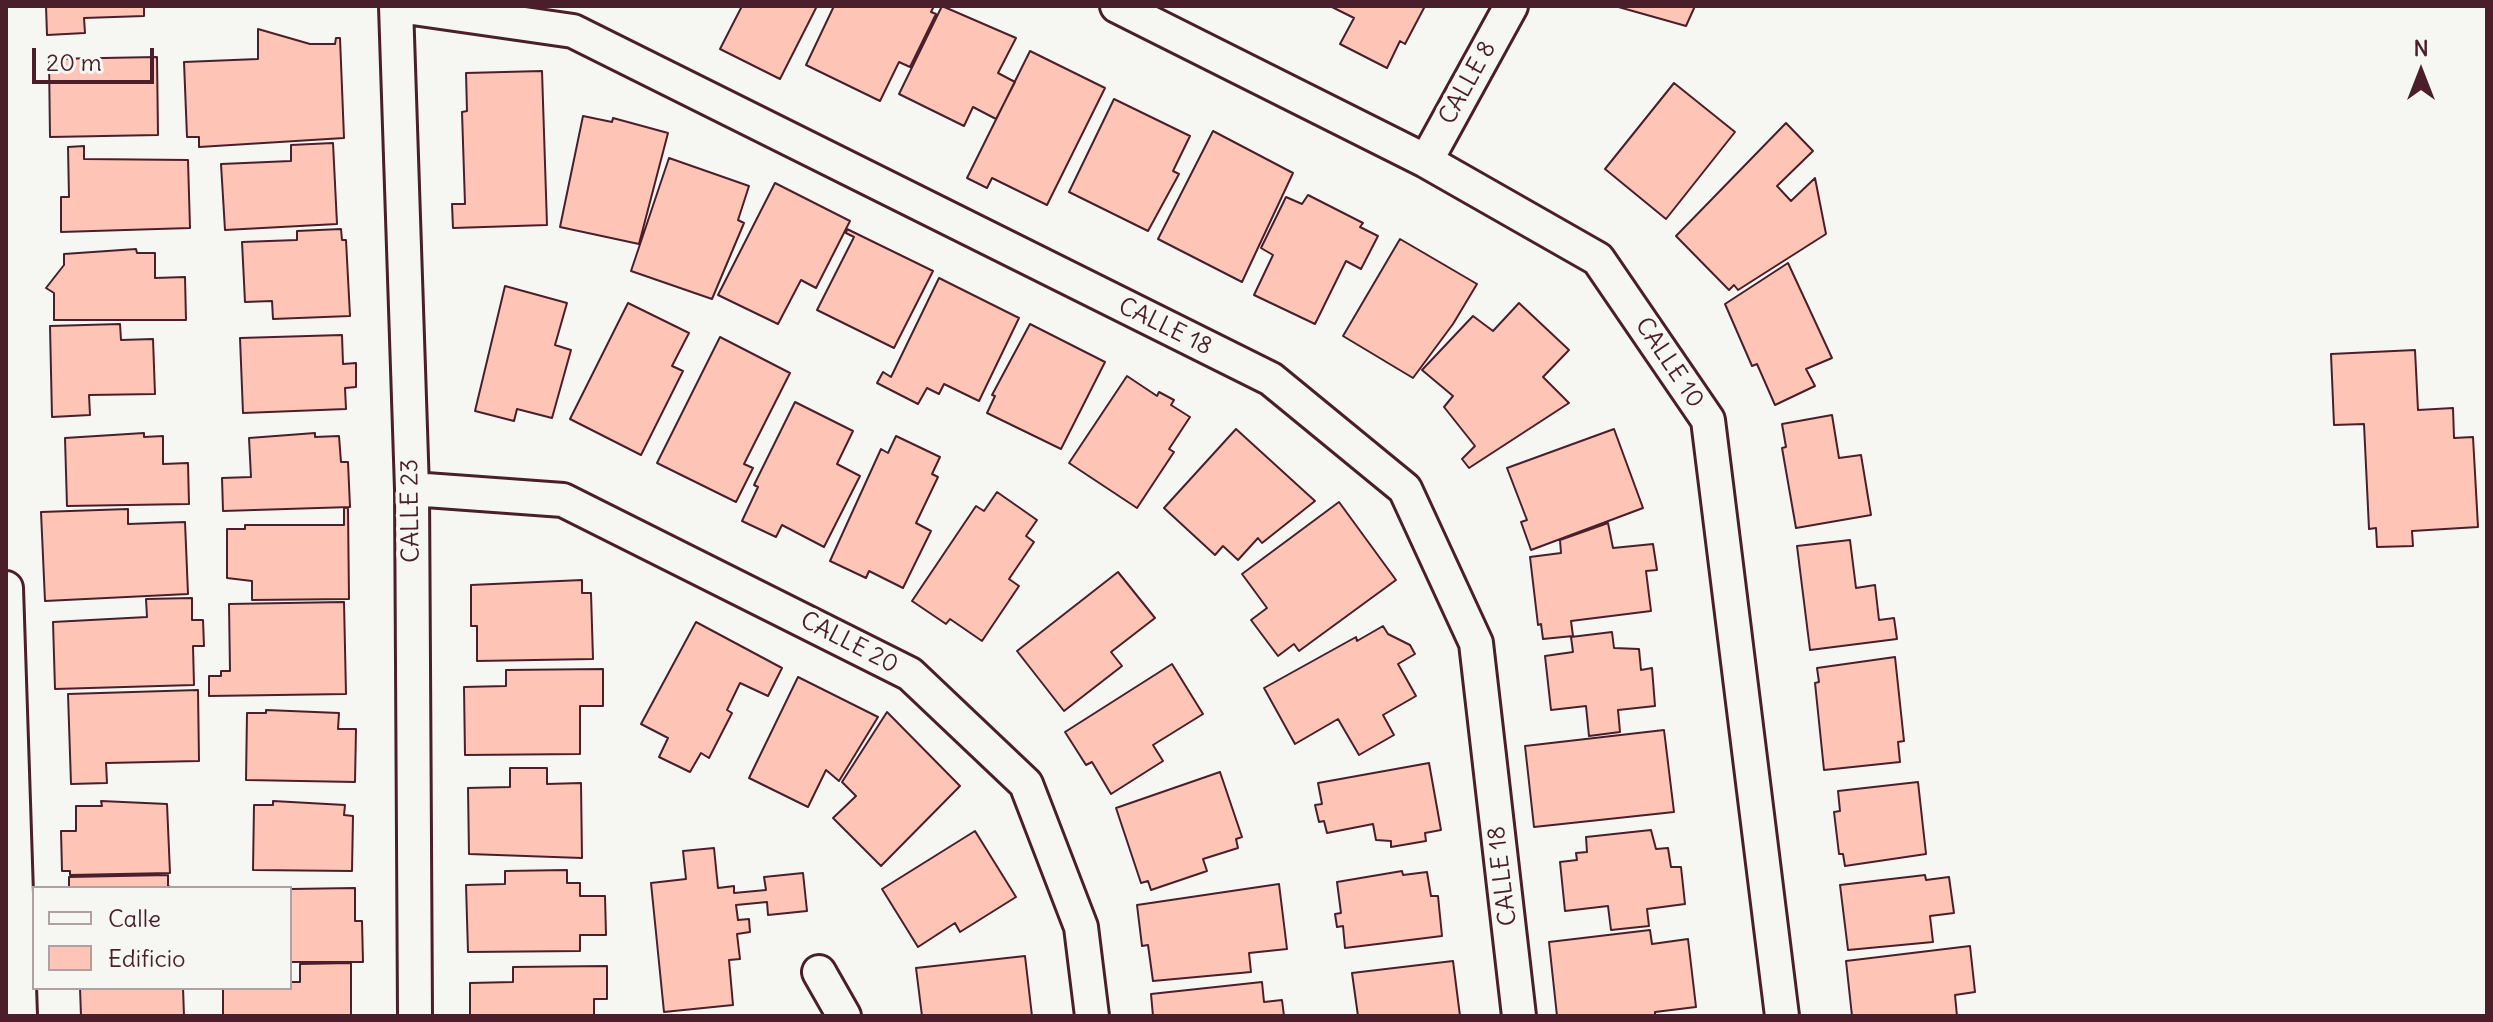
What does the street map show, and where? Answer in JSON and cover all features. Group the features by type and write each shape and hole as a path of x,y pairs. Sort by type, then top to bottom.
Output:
{"street":[{"name":"CALLE 23","path":"398,6 412,489 415,1016"},
{"name":"CALLE 18","path":"398,6 573,31 1271,379 1405,489 1476,643 1519,1016"},
{"name":"CALLE 10","path":"1117,6 1426,161 1598,259 1708,420 1782,1016"},
{"name":"CALLE 8","path":"1426,161 1511,6"},
{"name":"CALLE 20","path":"412,489 563,500 910,674 1026,784 1081,927 1092,1016"},
{"path":"6,588 20,1016"},
{"path":"819,972 844,1016"}],"building":[{"path":"46,6 144,6 144,16 84,18 85,33 47,35"},
{"path":"742,6 817,6 780,79 720,49"},
{"path":"834,6 934,6 931,12 936,14 910,67 899,62 880,101 806,65"},
{"path":"942,6 1016,38 998,73 1015,82 996,119 973,107 964,126 899,94"},
{"path":"1330,6 1425,6 1405,44 1400,41 1387,68 1340,44 1354,18"},
{"path":"1615,6 1695,6 1686,26"},
{"path":"258,29 310,44 335,44 336,38 340,38 344,138 199,147 199,137 187,137 184,62 258,59"},
{"path":"1030,51 1105,88 1047,205 992,178 987,188 967,178"},
{"path":"157,57 158,135 50,137 49,59"},
{"path":"542,71 547,225 453,228 452,204 465,204 462,112 467,111 466,73"},
{"path":"1674,83 1735,132 1666,219 1605,169"},
{"path":"1114,99 1190,136 1173,171 1179,174 1148,231 1069,192"},
{"path":"583,116 612,122 613,118 668,133 639,244 560,227"},
{"path":"1786,123 1813,151 1777,186 1791,201 1815,178 1826,234 1738,290 1734,285 1729,290 1676,236"},
{"path":"1213,131 1293,173 1242,282 1158,239"},
{"path":"333,143 337,224 225,230 221,164 291,161 291,145"},
{"path":"84,146 84,159 188,160 190,228 61,232 61,197 69,197 68,147"},
{"path":"669,158 749,186 738,220 744,223 712,299 631,271"},
{"path":"775,183 850,221 816,288 801,280 778,324 718,295"},
{"path":"1308,195 1363,223 1360,227 1378,236 1361,269 1346,261 1315,324 1254,295 1273,255 1261,248 1286,197 1302,204"},
{"path":"341,229 342,240 346,240 350,316 273,319 272,301 245,302 242,242 297,240 297,231"},
{"path":"847,229 933,271 894,348 817,310 854,237 846,233"},
{"path":"1400,239 1477,284 1453,324 1413,378 1343,336"},
{"path":"136,249 137,253 155,253 155,278 185,277 186,320 54,320 54,293 46,288 64,265 64,254"},
{"path":"1788,263 1832,358 1806,369 1815,386 1775,405 1757,364 1752,366 1725,304"},
{"path":"939,278 1019,318 979,401 944,384 939,394 927,388 918,404 877,383 883,372 891,377"},
{"path":"505,286 567,303 555,345 571,350 552,418 517,409 514,421 475,411"},
{"path":"628,303 689,333 672,366 683,371 641,455 570,419"},
{"path":"1519,303 1569,350 1543,377 1569,403 1469,468 1462,459 1475,446 1444,407 1453,396 1422,370 1473,316 1493,331"},
{"path":"120,324 121,340 153,339 155,394 89,395 90,415 52,417 50,326"},
{"path":"1030,324 1105,362 1061,449 987,413 995,396 992,395"},
{"path":"342,335 343,364 356,363 356,387 345,388 346,409 243,413 240,338"},
{"path":"720,337 790,373 744,464 753,468 736,502 657,463"},
{"path":"2415,350 2418,410 2453,408 2454,438 2473,437 2478,527 2412,531 2413,546 2377,547 2376,528 2369,529 2364,424 2334,425 2331,354"},
{"path":"1127,376 1157,396 1159,392 1174,400 1171,405 1190,417 1169,449 1174,452 1137,508 1069,463"},
{"path":"795,402 853,431 837,464 860,476 824,547 782,525 776,537 742,521 758,487 754,485"},
{"path":"1832,415 1839,458 1861,455 1871,515 1796,528 1782,448 1786,447 1782,424"},
{"path":"1236,429 1315,501 1262,543 1258,538 1238,560 1223,546 1215,555 1164,508"},
{"path":"1614,429 1643,508 1531,550 1521,522 1527,520 1507,468"},
{"path":"144,433 144,437 163,436 163,464 188,463 189,504 67,506 65,438"},
{"path":"315,433 315,437 339,436 341,462 348,462 350,507 223,511 222,478 251,477 249,438"},
{"path":"896,436 940,457 932,474 938,477 916,523 931,531 903,588 869,571 866,578 830,561 881,449 888,453"},
{"path":"997,492 1037,520 1026,536 1034,542 1009,579 1019,586 982,641 950,619 946,624 912,601 976,506 984,511"},
{"path":"1339,502 1396,580 1299,651 1294,644 1278,656 1251,620 1267,608 1242,574"},
{"path":"344,508 348,508 349,599 252,600 252,581 227,578 227,529 245,529 245,525 344,525"},
{"path":"128,509 128,524 185,522 188,594 45,601 41,512"},
{"path":"1608,523 1613,548 1653,544 1657,570 1646,571 1651,611 1571,621 1573,636 1543,639 1541,624 1538,625 1530,557 1561,553 1560,540"},
{"path":"1850,540 1856,588 1875,585 1879,620 1894,618 1897,639 1810,650 1797,546"},
{"path":"1118,572 1155,618 1111,652 1122,666 1064,711 1017,651"},
{"path":"582,580 582,593 591,593 593,659 477,661 477,626 471,626 471,585"},
{"path":"192,598 192,620 203,620 204,646 193,646 194,685 55,689 53,622 147,617 146,599"},
{"path":"344,602 346,694 209,696 209,676 221,676 221,671 230,671 229,604"},
{"path":"696,622 782,668 768,696 740,683 727,710 732,713 709,758 701,753 690,772 659,757 668,738 641,724"},
{"path":"1383,626 1388,634 1410,645 1415,654 1398,664 1416,696 1383,715 1394,735 1359,755 1338,719 1295,744 1264,688 1356,637 1357,641"},
{"path":"1612,632 1614,648 1639,649 1641,670 1652,668 1655,706 1618,710 1620,732 1589,736 1586,706 1551,710 1545,656 1573,652 1571,637"},
{"path":"1895,657 1904,741 1898,742 1900,762 1824,770 1815,683 1819,682 1817,668"},
{"path":"1172,664 1203,714 1153,745 1163,761 1111,794 1092,762 1086,765 1065,732"},
{"path":"603,669 603,706 580,706 580,754 465,755 464,687 506,686 506,670"},
{"path":"798,677 878,717 839,781 826,770 808,807 749,778"},
{"path":"198,690 199,761 106,763 107,783 71,784 68,694"},
{"path":"266,710 339,713 338,729 356,729 355,782 246,780 247,713 266,713"},
{"path":"887,712 960,786 881,866 833,818 856,796 842,782"},
{"path":"1664,730 1674,812 1534,827 1525,746"},
{"path":"1429,763 1441,830 1425,833 1426,841 1391,847 1391,841 1376,840 1373,824 1327,833 1324,821 1319,822 1315,805 1322,804 1318,783"},
{"path":"510,768 547,768 547,784 581,783 582,858 469,854 468,788 510,787"},
{"path":"1220,772 1242,837 1236,839 1238,848 1203,859 1207,871 1151,890 1148,881 1141,883 1116,808"},
{"path":"1918,782 1926,854 1845,866 1843,854 1839,854 1834,812 1840,811 1838,791"},
{"path":"101,801 167,804 170,873 70,875 70,871 62,871 61,831 76,831 76,806 102,806"},
{"path":"273,801 345,805 344,815 353,816 352,871 253,870 254,805 273,805"},
{"path":"1651,830 1656,849 1668,848 1671,867 1681,867 1685,904 1647,909 1649,926 1611,930 1608,906 1565,911 1560,862 1577,860 1576,853 1587,852 1586,837"},
{"path":"975,831 1016,897 960,932 955,923 918,947 882,889"},
{"path":"714,848 718,888 734,886 734,893 766,890 764,877 803,873 807,911 768,915 767,902 736,905 738,920 749,919 750,932 737,934 740,959 729,960 733,1005 664,1012 651,883 686,879 683,851"},
{"path":"567,870 567,883 580,883 580,896 605,896 606,935 580,935 580,951 468,952 466,885 505,884 505,871"},
{"path":"1402,871 1403,875 1427,872 1431,896 1438,896 1442,936 1345,948 1343,926 1337,927 1335,914 1341,913 1337,882"},
{"path":"168,875 168,886 69,886 69,877"},
{"path":"1925,875 1926,880 1949,877 1954,913 1930,916 1933,942 1848,950 1840,885"},
{"path":"1279,884 1287,949 1249,953 1251,972 1153,981 1148,945 1142,946 1137,905"},
{"path":"355,888 355,921 362,921 363,962 292,962 292,889"},
{"path":"1650,930 1652,944 1688,939 1696,1007 1655,1012 1655,1016 1557,1016 1549,942"},
{"path":"1970,946 1975,992 1955,995 1957,1016 1852,1016 1846,961"},
{"path":"1025,956 1032,1016 922,1016 916,968"},
{"path":"1453,961 1460,1016 1358,1016 1352,973"},
{"path":"351,963 351,1016 223,1016 223,990 292,990 292,982 300,982 300,964"},
{"path":"607,966 607,999 594,999 594,1016 470,1016 470,983 513,982 513,967"},
{"path":"1262,982 1264,1002 1282,1000 1284,1016 1153,1016 1151,994"},
{"path":"80,990 183,990 184,1016 81,1016"}]}
